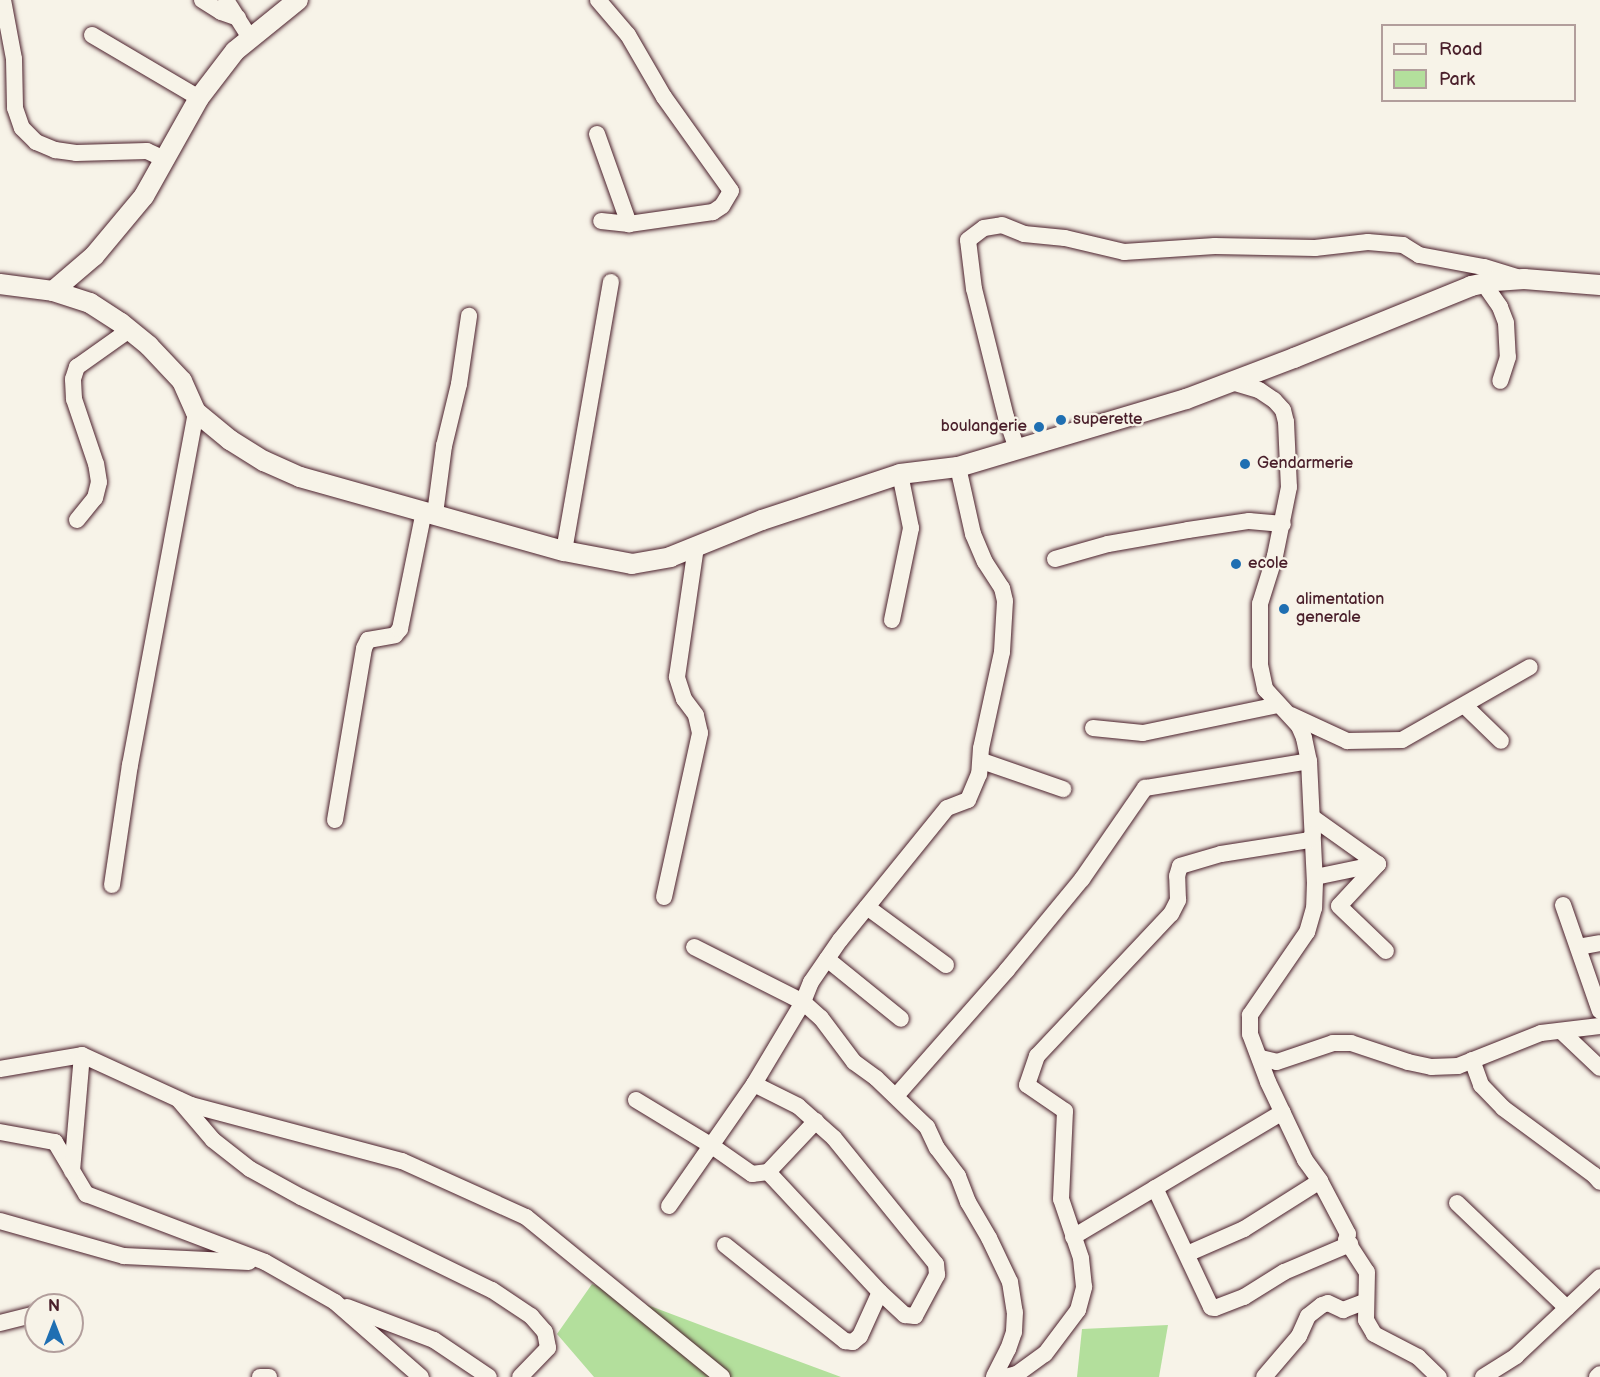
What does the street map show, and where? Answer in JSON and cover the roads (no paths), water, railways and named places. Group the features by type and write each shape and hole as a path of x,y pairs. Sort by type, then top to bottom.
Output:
{"street":[{"path":"3,0 14,59 7,76 22,128 36,142 55,150 76,153 147,151 166,160"},
{"path":"202,0 221,12 238,18"},
{"path":"226,0 250,38"},
{"path":"53,291 94,256 144,196 199,98 235,51 298,0"},
{"path":"598,0 628,35 664,97 730,191 722,206 713,212 629,224 601,221"},
{"path":"92,35 199,98"},
{"path":"597,134 629,224"},
{"path":"1017,449 1006,417 974,289 968,240 984,228 1002,225 1024,234 1065,238 1124,252 1215,246 1315,248 1368,242 1403,245 1419,255 1484,267 1524,279"},
{"path":"0,284 53,291 90,303 129,330 182,381 196,411 230,440 264,461 291,473 590,558 632,564 670,557 762,520 900,474 958,467 1232,382 1461,289 1524,279 1600,285"},
{"path":"564,551 611,282"},
{"path":"1484,284 1500,307 1506,324 1508,357 1500,381"},
{"path":"335,820 364,648 368,640 395,635 400,629 459,384 469,316"},
{"path":"77,520 95,498 99,482 96,464 74,399 73,379 77,367 129,330"},
{"path":"1232,382 1259,390 1283,410 1288,442 1289,487 1283,524 1260,604 1263,680 1265,689 1302,732 1309,761 1315,878 1314,900 1307,932 1249,1018 1250,1034 1261,1058 1268,1082 1305,1160 1320,1181 1348,1234 1346,1240 1367,1272 1364,1302 1366,1320 1374,1334 1418,1357 1439,1377"},
{"path":"112,885 132,754 196,411"},
{"path":"669,1206 754,1084 803,1002 811,982 827,959 947,808 968,800 982,761 981,748 1002,652 1005,601 1002,588 976,543 958,467"},
{"path":"892,620 911,528 900,474"},
{"path":"1055,559 1108,544 1198,528 1249,521 1283,524"},
{"path":"664,897 700,733 678,677 696,546"},
{"path":"1093,728 1143,733 1281,708 1347,741 1402,740 1466,706 1530,667"},
{"path":"1466,706 1501,741"},
{"path":"982,761 1063,789"},
{"path":"896,1096 1007,970 1082,879 1145,788 1309,761"},
{"path":"1313,826 1378,864"},
{"path":"694,947 803,1002 821,1018 854,1062 896,1096 927,1127 938,1148 958,1176 1010,1282 1015,1322 1008,1349 994,1376 1012,1376 1038,1360 1078,1310 1084,1287 1074,1237 1061,1199 1065,1111 1027,1085 1037,1056 1171,914 1178,900 1179,866 1221,854 1309,840 1313,826"},
{"path":"1315,878 1378,864"},
{"path":"1339,906 1378,864"},
{"path":"1314,900 1339,906 1386,951"},
{"path":"1563,905 1600,1011"},
{"path":"867,907 946,965"},
{"path":"1578,947 1600,943"},
{"path":"827,959 901,1019"},
{"path":"1261,1058 1277,1062 1343,1043 1359,1044 1408,1062 1431,1067 1458,1066 1541,1033 1600,1026"},
{"path":"1562,1032 1600,1068"},
{"path":"0,1069 82,1054 191,1105 402,1161 526,1217 722,1377"},
{"path":"72,1171 82,1054"},
{"path":"1472,1060 1481,1085 1503,1108 1594,1175 1600,1182"},
{"path":"754,1084 798,1106 834,1138 937,1267 937,1275 915,1316 905,1315 880,1292 768,1172"},
{"path":"178,1099 213,1140 250,1169 301,1197 469,1278 511,1300 531,1316 545,1332 548,1348 520,1377"},
{"path":"636,1100 712,1146 752,1174 768,1172 816,1121"},
{"path":"1074,1237 1283,1112"},
{"path":"0,1132 55,1142 86,1194 265,1262 335,1302 434,1340 489,1377"},
{"path":"1187,1254 1244,1229 1320,1181"},
{"path":"1155,1188 1211,1307 1215,1308 1244,1297 1284,1272 1350,1244"},
{"path":"1457,1203 1567,1308"},
{"path":"0,1221 124,1256 265,1262"},
{"path":"725,1245 845,1341 853,1342 860,1336 880,1292"},
{"path":"1483,1377 1516,1356 1600,1277"},
{"path":"335,1302 421,1377"},
{"path":"1264,1377 1299,1336 1308,1316 1322,1305 1328,1303 1343,1310 1364,1302"},
{"path":"0,1323 24,1317"},
{"path":"260,1377 269,1377"}],"place":[{"name":"superette","path":"1061,420"},
{"name":"boulangerie","path":"1039,427"},
{"name":"Gendarmerie","path":"1245,464"},
{"name":"ecole","path":"1236,564"},
{"name":"alimentation generale","path":"1284,609"}]}
